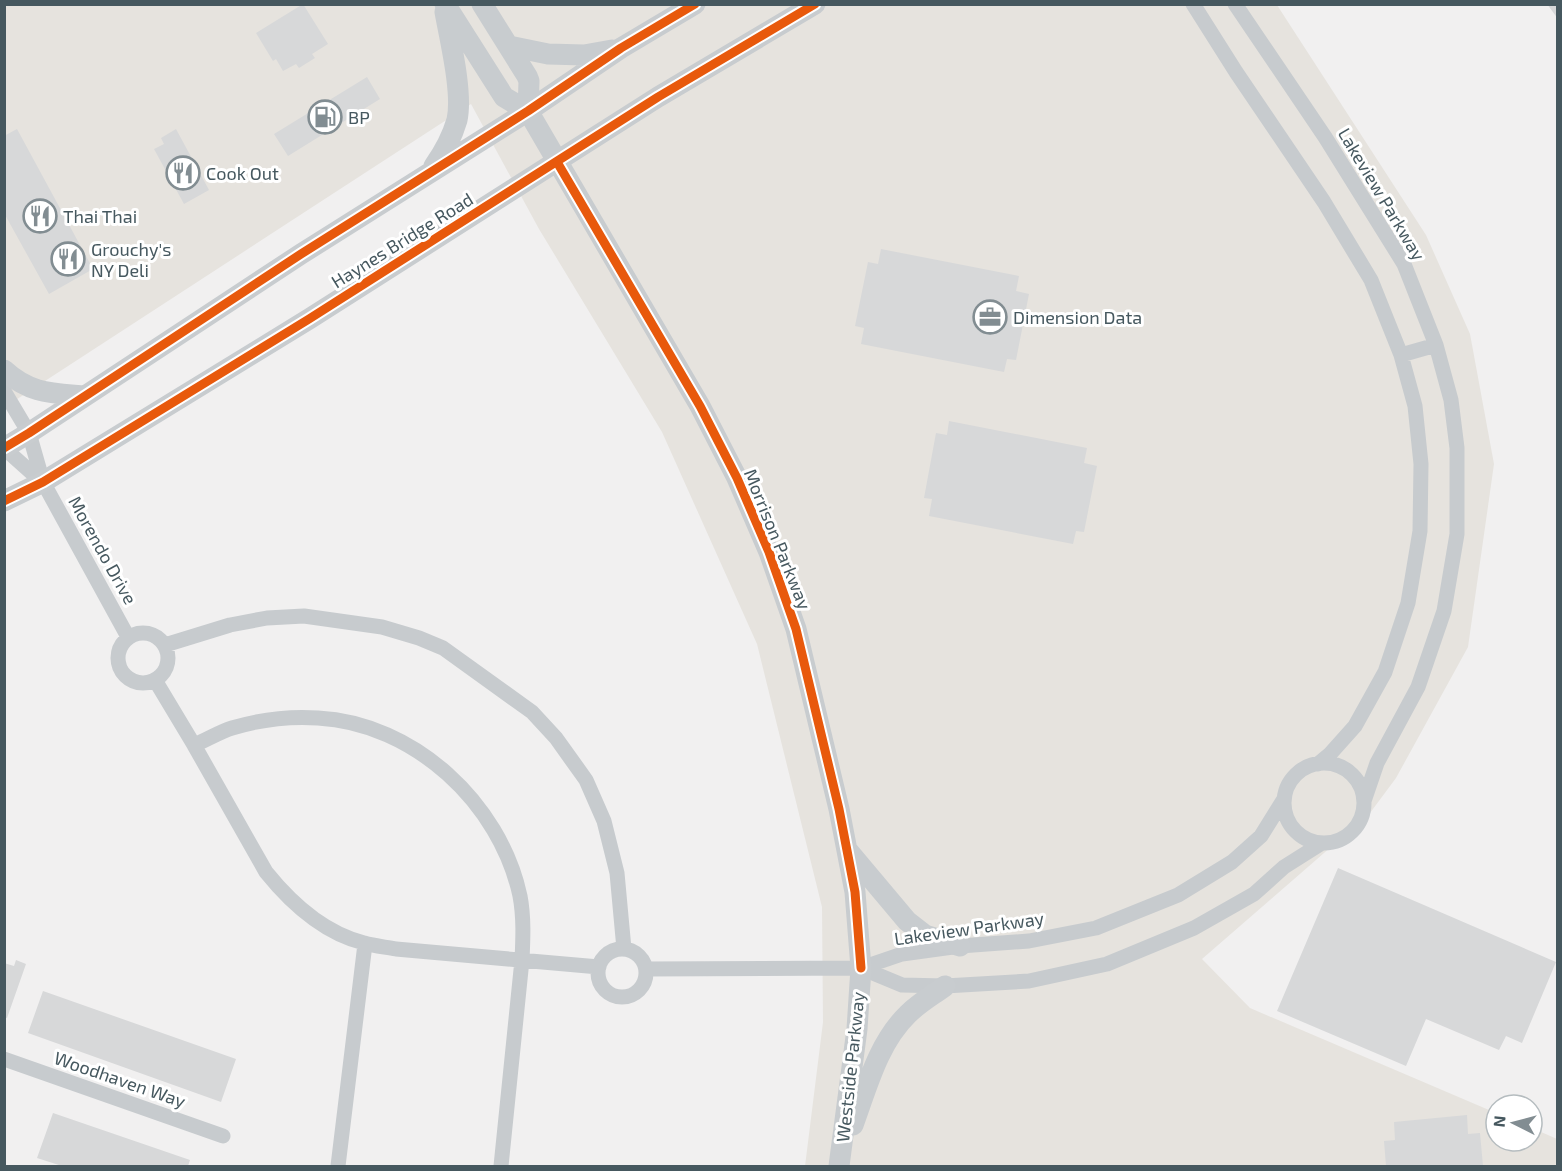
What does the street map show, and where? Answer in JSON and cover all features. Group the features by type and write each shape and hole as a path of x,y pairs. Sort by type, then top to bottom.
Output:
{"main road":[{"path":"444,4 504,97 528,111 557,162"},
{"path":"431,172 447,146 457,118 457,91 444,4"},
{"path":"482,4 529,81 528,111"},
{"path":"4,448 29,434 301,254 528,111 621,48 695,4"},
{"name":"Haynes Bridge Road","path":"4,501 43,482 309,319 658,97 816,4"},
{"path":"508,46 548,54 584,55 621,48"},
{"name":"Morrison Parkway","path":"557,162 700,406 737,478 769,552 796,629 839,809 855,892 861,968"},
{"path":"4,370 16,381 33,389 85,396"},
{"path":"847,850 907,921 925,935 960,945"},
{"name":"Westside Parkway","path":"839,1166 857,1029 861,968"},
{"path":"839,1166 877,1059 893,1032 908,1014 945,986"}],"street":[{"path":"1193,4 1324,202 1371,280 1401,354 1415,406 1421,464 1420,531 1408,603 1385,672 1355,726 1318,764"},
{"name":"Lakeview Parkway","path":"1235,4 1325,137 1404,264 1436,345 1451,400 1457,448 1456,534 1444,612 1418,687 1377,764 1364,801"},
{"path":"1401,354 1436,345"},
{"path":"4,391 29,434 43,482"},
{"path":"4,448 43,482"},
{"name":"Morendo Drive","path":"43,482 128,637"},
{"path":"165,645 230,625 267,618 304,616 382,627 443,648 532,712 556,738 586,780 604,821 617,873 624,949"},
{"path":"144,632 152,634 165,645 168,652 166,669 155,680 139,683 124,675 120,668 118,651 128,637 144,632"},
{"path":"155,680 266,872 280,890 322,925 365,944 396,949 599,967"},
{"path":"194,745 231,728 260,721 291,718 346,721 378,731 410,746 439,766 486,816 501,842 520,896 523,927 522,960 501,1167"},
{"path":"1318,764 1331,764 1343,768 1353,776 1361,788 1364,801 1357,826 1347,836 1336,842 1322,843 1310,841 1298,834 1290,824 1285,812 1284,799 1288,786 1295,776 1306,768 1318,764"},
{"name":"Lakeview Parkway","path":"861,968 902,954 960,945 1029,941 1096,928 1178,895 1232,862 1259,838 1284,799"},
{"path":"646,969 861,968 902,985 945,986 1029,981 1107,963 1194,928 1254,894 1284,867 1322,843"},
{"path":"338,1167 365,944"},
{"path":"624,949 632,951 644,962 646,969 644,984 633,995 618,997 605,990 600,983 599,967 609,953 624,949"},
{"name":"Woodhaven Way","path":"4,1059 223,1136"}],"shaded area":[{"path":"5,5 1277,5 1426,235 1470,334 1494,464 1468,647 1396,778 1370,813 1202,959 1250,1008 1484,1108 1484,1153 1544,1153 1544,1133 1557,1139 1557,1166 805,1166 823,1022 822,907 757,644 662,432 539,229 471,104 5,407"}],"building":[{"path":"303,4 328,44 312,54 315,58 299,68 296,64 283,71 276,59 273,61 256,33"},
{"path":"1547,4 1558,4 1558,19"},
{"path":"367,77 380,99 288,156 274,134"},
{"path":"17,129 93,269 49,294 4,213 4,136"},
{"path":"176,129 209,190 184,204 154,149 164,144 161,138"},
{"path":"881,249 1019,276 1016,291 1029,294 1016,360 1007,359 1004,372 861,344 864,328 855,326 868,262 878,264"},
{"path":"949,421 1087,448 1084,463 1097,466 1084,532 1076,531 1073,544 929,516 932,499 924,498 936,433 947,435"},
{"path":"1338,868 1556,962 1522,1043 1506,1036 1499,1050 1426,1019 1406,1066 1277,1011"},
{"path":"16,960 26,964 7,1018 4,1017 4,963 14,966"},
{"path":"43,991 236,1059 221,1102 28,1033"},
{"path":"53,1113 190,1160 188,1166 62,1166 37,1158"},
{"path":"1467,1115 1468,1134 1480,1133 1483,1166 1386,1166 1384,1141 1395,1140 1394,1122"}],"cycle path":[{"path":"4,448 301,254 528,111 621,48 695,4"},
{"path":"4,501 43,482 309,319 658,97 815,4"},
{"path":"557,162 700,406 737,478 769,552 796,629 839,809 855,892 861,968"}],"place":[{"name":"BP","path":"325,117"},
{"name":"Cook Out","path":"183,173"},
{"name":"Thai Thai","path":"40,216"},
{"name":"Grouchy's NY Deli","path":"68,259"},
{"name":"Dimension Data","path":"990,317"}]}
